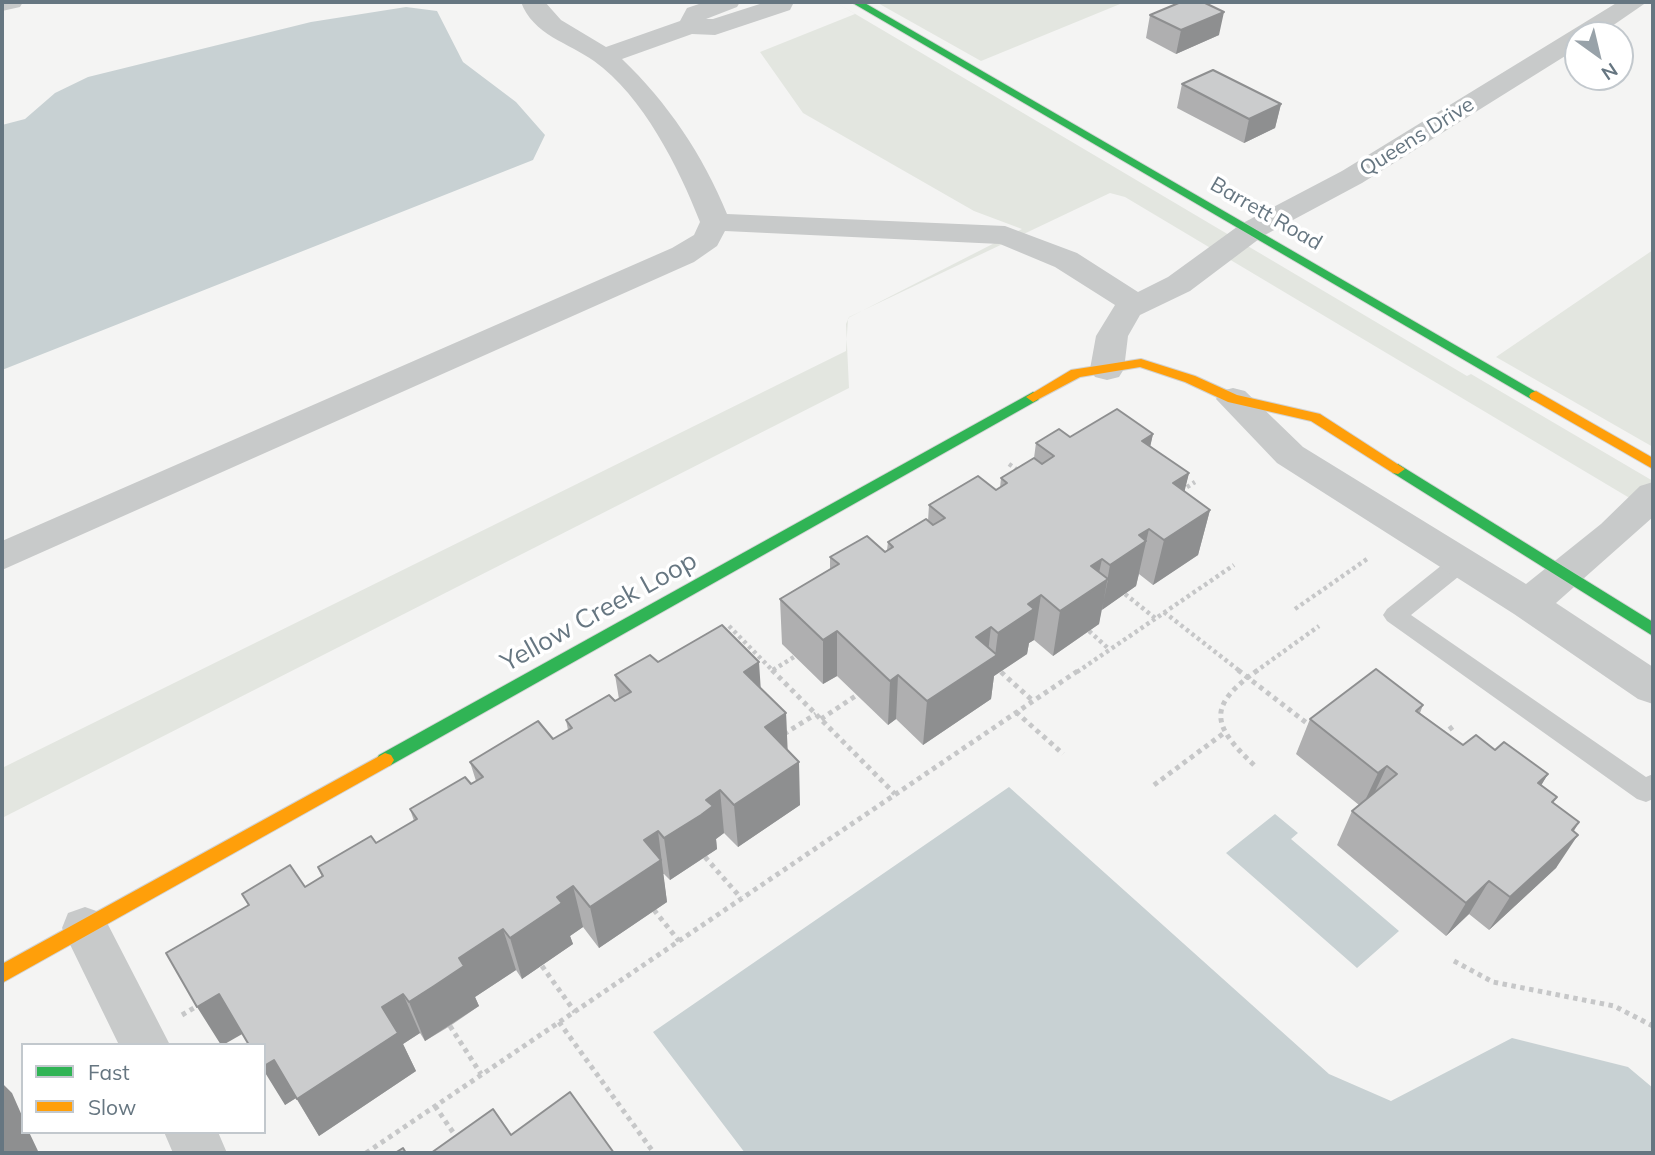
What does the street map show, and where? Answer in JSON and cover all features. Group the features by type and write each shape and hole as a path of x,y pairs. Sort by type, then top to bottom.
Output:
{"street":[{"path":"2,4 11,2"},
{"path":"2,555 684,255 706,240 715,222 702,187 650,106 604,56 560,31 534,8 533,2"},
{"path":"690,26 696,13 728,2"},
{"path":"604,56 690,26 715,27 780,5 782,2"},
{"name":"Barrett Road","path":"856,2 1653,464"},
{"name":"Queens Drive","path":"1604,21 1635,2"},
{"name":"Queens Drive","path":"1137,305 1179,284 1252,230 1352,177 1564,46"},
{"path":"715,222 1005,235 1066,260 1137,305"},
{"path":"1107,369 1112,336 1128,309 1137,305"},
{"name":"Yellow Creek Loop","path":"2,974 1076,373 1141,363 1190,379 1233,399 1315,417 1564,574 1649,620"},
{"path":"1233,399 1290,455 1528,604 1653,688"},
{"path":"1349,493 1390,463"},
{"path":"1528,604 1653,495"},
{"path":"1601,655 1649,620"},
{"path":"85,928 144,1043"},
{"path":"191,1134 201,1153"}],"lane":[{"path":"1460,563 1395,615 1646,791 1653,785"}],"path":[{"path":"1009,464 1027,477"},
{"path":"1171,497 1195,482"},
{"path":"1295,609 1367,559"},
{"path":"366,1153 1234,565"},
{"path":"1125,594 1155,618"},
{"path":"1164,612 1308,724"},
{"path":"729,626 895,794"},
{"path":"1254,765 1224,733 1220,719 1223,699 1247,677 1319,626"},
{"path":"1089,631 1110,649"},
{"path":"773,670 794,657"},
{"path":"757,670 767,664"},
{"path":"1001,672 1033,701"},
{"path":"772,742 858,695"},
{"path":"1016,712 1063,754"},
{"path":"1435,741 1455,725"},
{"path":"1154,785 1224,733"},
{"path":"705,857 741,898"},
{"path":"654,910 679,941"},
{"path":"1454,961 1493,982 1614,1006 1653,1026"},
{"path":"542,966 575,1012"},
{"path":"182,1016 199,1005"},
{"path":"559,1022 654,1153"},
{"path":"450,1026 481,1074"},
{"path":"435,1106 467,1153"}],"shaded area":[{"path":"835,2 1467,376 1471,374 1653,481 1653,512 1125,197 1110,193 862,311 1022,229 974,211 803,113 760,52 855,14"},
{"path":"876,2 1125,2 981,61"},
{"path":"406,7 437,11 463,62 516,102 545,135 533,160 2,370 2,125 25,119 55,93 88,77 311,22"},
{"path":"1653,250 1653,447 1496,357"},
{"path":"847,339 849,388 2,818 2,768 846,351"},
{"path":"1009,787 1329,1074 1391,1101 1512,1038 1628,1067 1653,1088 1653,1153 745,1153 653,1032"},
{"path":"1275,814 1298,833 1291,839 1399,931 1357,968 1226,853"}],"building":[{"path":"1181,2 1203,2 1224,12 1181,30 1150,15"},
{"path":"1213,70 1281,104 1249,119 1182,84"},
{"path":"1117,409 1153,434 1142,441 1189,473 1173,483 1210,510 1164,540 1149,529 1139,535 1146,541 1110,565 1102,559 1091,566 1108,579 1060,611 1041,595 1028,604 1034,609 998,633 991,627 976,637 997,655 927,701 898,675 890,681 837,631 823,640 780,599 839,564 830,557 867,536 885,552 893,547 888,542 926,519 933,525 945,518 929,505 978,476 996,490 1007,483 1001,478 1034,458 1042,464 1054,456 1036,443 1059,429 1070,437"},
{"path":"722,625 759,662 744,672 786,713 765,727 799,762 734,805 720,790 706,800 713,806 701,815 664,838 658,831 644,840 661,860 590,907 573,886 557,897 562,903 510,938 503,929 459,958 464,966 409,1002 403,994 382,1007 398,1033 297,1099 274,1060 266,1065 266,1043 248,1043 219,994 197,1007 166,953 249,905 242,894 290,865 305,887 323,876 318,867 371,836 376,843 417,819 410,809 465,777 471,784 483,777 470,762 538,721 553,739 572,728 566,720 609,695 615,701 631,692 615,675 650,655 658,662"},
{"path":"1376,669 1423,705 1416,711 1463,745 1476,735 1495,750 1504,742 1548,774 1538,783 1557,797 1552,802 1579,822 1572,830 1578,835 1510,897 1489,881 1466,903 1352,811 1397,774 1387,766 1378,773 1310,719"},
{"path":"570,1092 614,1153 431,1153 493,1109 511,1135"}],"traffic: fast":[{"path":"856,2 1536,396"},
{"path":"385,760 1033,397"},
{"path":"1398,469 1653,630"}],"traffic: slow":[{"path":"1033,397 1076,373 1141,363 1190,379 1233,399 1315,417 1398,469"},
{"path":"1536,396 1653,464"},
{"path":"2,974 385,760"}]}
